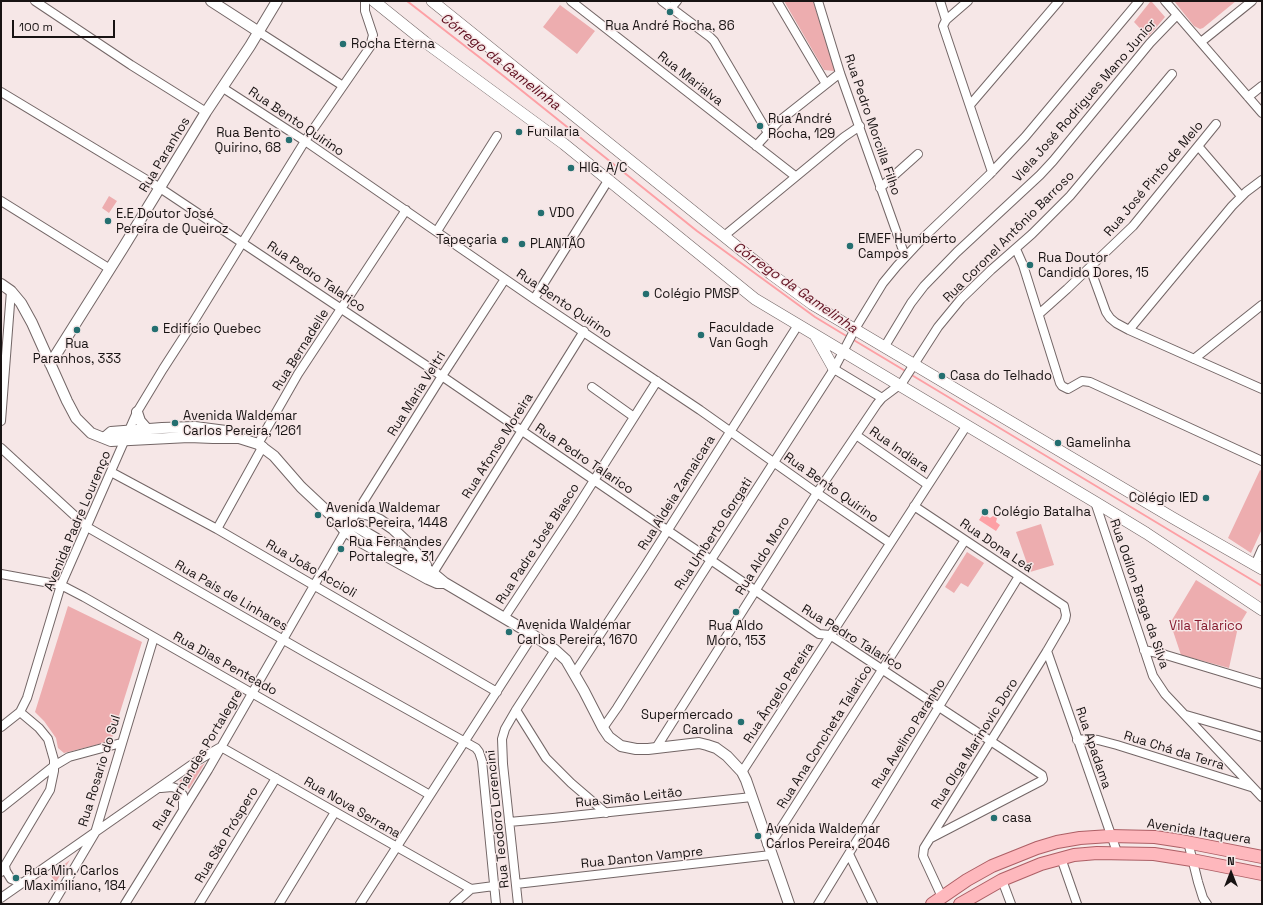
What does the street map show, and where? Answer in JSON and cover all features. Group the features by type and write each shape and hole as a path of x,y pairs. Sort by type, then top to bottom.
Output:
{"main road":[{"path":"374,1 424,42 564,143 755,299 901,384 1146,533 1262,610"},
{"path":"432,1 771,274 812,304 853,332 885,346 913,367 1259,567"},
{"path":"815,335 834,369"},
{"name":"Avenida Itaquera","path":"937,900 967,880 992,866 1037,848 1057,842 1080,838 1110,836 1155,837 1262,857"},
{"path":"960,904 1002,880 1041,864 1062,858 1097,853 1116,852 1154,854 1262,874"}],"street":[{"path":"34,1 206,112"},
{"path":"211,1 343,86"},
{"name":"Rua Paranhos","path":"50,364 110,270 206,112 259,32 277,1"},
{"name":"Avenida Padre Lourenço","path":"1,727 20,712 27,698 61,585 137,412 305,141 369,50 373,41 373,35 366,11 365,1"},
{"name":"Rua Marialva","path":"571,1 795,176"},
{"path":"662,1 714,41 768,133"},
{"path":"671,8 677,1"},
{"path":"777,1 826,84"},
{"name":"Rua Pedro Morcilla Filho","path":"818,1 840,73 905,256"},
{"path":"940,1 945,22 943,29 992,172"},
{"path":"945,22 968,1"},
{"path":"970,105 1059,1"},
{"name":"Rua Umberto Gorgati","path":"603,728 834,369 853,332 883,283 905,256 936,224 992,172 1050,109 1139,1"},
{"path":"1165,1 1262,114"},
{"path":"1201,42 1252,1"},
{"name":"Viela José Rodrigues Mano Junior","path":"885,346 911,303 924,286 957,252 1049,166 1150,43 1177,15"},
{"path":"756,146 778,122 840,73"},
{"name":"Rua Coronel Antônio Barroso","path":"901,384 938,327 961,299 991,270 1016,249 1070,196 1172,74"},
{"path":"1248,97 1262,86"},
{"name":"Rua Bento Quirino","path":"223,88 305,141 534,299 657,381 890,543"},
{"name":"Rua Pedro Talarico","path":"1,92 160,188 442,376 819,634 830,635 1042,775 1043,779 931,838"},
{"name":"Rua José Pinto de Melo","path":"1039,314 1054,302 1133,226 1216,124"},
{"path":"724,236 795,176 860,126"},
{"path":"437,231 497,136"},
{"path":"1198,146 1242,196"},
{"path":"880,188 918,154"},
{"path":"534,299 609,179"},
{"path":"1129,330 1220,219 1242,196 1262,180"},
{"path":"1,201 110,270"},
{"name":"Rua Bernadelle","path":"217,529 298,374 406,210"},
{"path":"1016,249 1023,265 1060,383 1065,388 1071,388 1082,381 1090,382 1262,461"},
{"path":"1090,268 1110,318 1129,330 1262,389"},
{"name":"Rua Maria Veltri","path":"348,527 442,376 505,279"},
{"path":"1,284 11,291 21,303 76,418 90,433 111,441 189,437 239,438"},
{"path":"1,421 11,291"},
{"path":"1194,359 1262,305"},
{"name":"Rua Aldeia Zamaicara","path":"574,674 798,325"},
{"name":"Rua Afonso Moreira","path":"433,573 584,332"},
{"path":"834,369 882,398"},
{"name":"Rua Padre José Blasco","path":"504,618 657,381"},
{"name":"Rua Aldo Moro","path":"656,748 755,590 856,435 882,398 901,384"},
{"path":"592,387 634,417"},
{"path":"137,412 140,422 147,429"},
{"name":"Rua Ângelo Pereira","path":"742,772 967,425"},
{"path":"104,438 111,432 195,427 226,431 239,438 261,445 274,456 313,499 333,517 428,579 437,583 445,584"},
{"name":"Rua Indiara","path":"856,435 928,485"},
{"name":"Rua Pais de Linhares","path":"1,448 87,527 464,742"},
{"name":"Rua João Accioli","path":"111,472 217,529 497,692"},
{"name":"Rua Odilon Braga da Silva","path":"1095,502 1144,650 1153,676 1158,685 1262,797"},
{"name":"Rua Dona Leá","path":"914,506 1064,606"},
{"path":"333,517 357,512 369,515 393,529 407,542 433,573 445,584 533,635 555,650 566,660 603,728 609,736 621,746 636,749 692,743 716,748 727,756 742,772 789,904"},
{"path":"348,527 433,573"},
{"name":"Rua Fernandes Portalegre","path":"125,904 208,770 348,527"},
{"name":"Rua Ana Concheta Talarico","path":"767,844 776,836 965,540"},
{"path":"1259,567 1262,549"},
{"name":"Rua Dias Penteado","path":"1,574 61,585 430,795"},
{"name":"Rua Avelino Paranho","path":"818,904 940,708 1019,576"},
{"name":"Rua Olga Marinovic Doro","path":"937,900 923,856 924,848 1065,620 1066,615 1064,606"},
{"path":"360,904 533,635"},
{"name":"Rua Rosario do Sul","path":"53,904 95,833 154,637"},
{"name":"Rua Teodoro Lorencini","path":"518,904 503,764 502,739 505,730 516,710 555,650"},
{"path":"1144,650 1166,655 1262,684"},
{"name":"Rua Apadama","path":"1046,651 1116,852"},
{"path":"516,710 546,758 571,783 606,813"},
{"path":"20,712 31,720 45,735 50,744 54,766 50,790 3,869 11,879 22,883"},
{"path":"1185,715 1262,737"},
{"name":"Rua Chá da Terra","path":"1077,740 1087,739 1104,742 1262,790"},
{"name":"Rua Teodoro Lorencini","path":"464,742 476,748 481,756 496,904"},
{"path":"1,808 54,766 69,757 121,743"},
{"path":"1,898 197,761 221,747"},
{"name":"Rua Nova Serrana","path":"221,747 471,889"},
{"path":"197,761 204,762 208,770"},
{"name":"Rua São Próspero","path":"199,904 276,778"},
{"path":"158,788 168,787 178,789 184,798 183,810"},
{"name":"Rua Simão Leitão","path":"510,822 752,797"},
{"path":"279,904 335,812"},
{"path":"1188,842 1198,882 1203,898 1207,904"},
{"path":"849,854 872,904"},
{"name":"Rua Danton Vampre","path":"516,884 771,855"},
{"path":"1062,858 1078,904"},
{"path":"1002,880 1011,904"},
{"path":"454,904 471,889 494,886"}],"green space":[{"path":"784,1 813,1 834,71 824,70"},
{"path":"1174,1 1236,1 1200,29 1194,26"},
{"path":"1150,2 1152,2 1165,17 1148,37 1134,22"},
{"path":"560,5 595,31 577,54 543,27"},
{"path":"109,196 117,201 109,213 102,208"},
{"path":"1260,470 1262,471 1262,529 1251,553 1228,538"},
{"path":"1041,524 1054,565 1030,572 1016,532"},
{"path":"967,552 984,563 968,587 961,583 954,593 945,587"},
{"name":"Vila Talarico","path":"1196,580 1247,612 1238,627 1229,668 1181,655 1172,628 1172,620"},
{"path":"68,606 142,642 111,741 64,753 58,748 56,738 44,721 35,712"},
{"path":"205,763 189,789 185,784 179,781"},
{"path":"70,860 56,882 50,875"}],"shaded area":[{"path":"983,514 990,518 993,516 997,518 996,522 1000,525 996,531 979,520"}],"waterway":[{"name":"Córrego da Gamelinha","path":"407,1 501,74 697,231 815,317 848,337"},
{"name":"Córrego da Gamelinha","path":"852,339 907,372"},
{"name":"Córrego da Gamelinha","path":"910,374 1262,586"}],"place":[{"name":"Rua André Rocha, 86","path":"670,12"},
{"name":"Rocha Eterna","path":"343,44"},
{"name":"Rua André Rocha, 129","path":"760,126"},
{"name":"Funilaria","path":"519,132"},
{"name":"Rua Bento Quirino, 68","path":"289,140"},
{"name":"HIG. A/C","path":"571,168"},
{"name":"VDO","path":"541,213"},
{"name":"E.E Doutor José Pereira de Queiroz","path":"108,221"},
{"name":"Tapeçaria","path":"505,240"},
{"name":"PLANTÃO","path":"522,244"},
{"name":"EMEF Humberto Campos","path":"850,246"},
{"name":"Rua Doutor Candido Dores, 15","path":"1030,265"},
{"name":"Colégio PMSP","path":"646,294"},
{"name":"Edifício Quebec","path":"155,329"},
{"name":"Rua Paranhos, 333","path":"77,330"},
{"name":"Faculdade Van Gogh","path":"701,335"},
{"name":"Casa do Telhado","path":"942,376"},
{"name":"Avenida Waldemar Carlos Pereira, 1261","path":"175,423"},
{"name":"Gamelinha","path":"1058,443"},
{"name":"Colégio IED","path":"1206,498"},
{"name":"Colégio Batalha","path":"985,512"},
{"name":"Avenida Waldemar Carlos Pereira, 1448","path":"318,515"},
{"name":"Rua Fernandes Portalegre, 31","path":"341,549"},
{"name":"Rua Aldo Moro, 153","path":"736,612"},
{"name":"Avenida Waldemar Carlos Pereira, 1670","path":"509,632"},
{"name":"Supermercado Carolina","path":"741,722"},
{"name":"casa","path":"994,818"},
{"name":"Avenida Waldemar Carlos Pereira, 2046","path":"758,836"},
{"name":"Rua Min. Carlos Maximiliano, 184","path":"16,878"}]}
